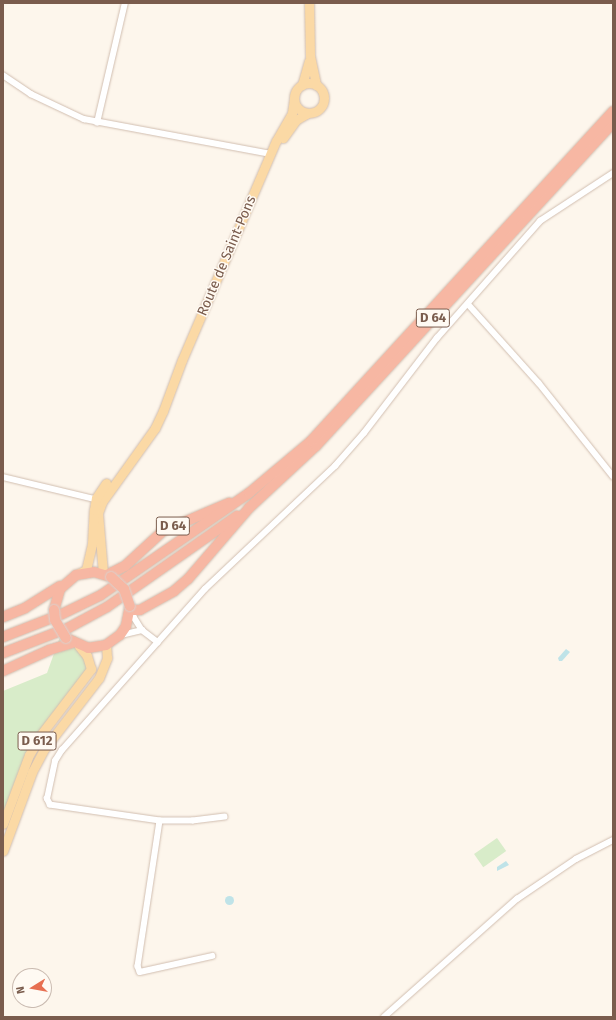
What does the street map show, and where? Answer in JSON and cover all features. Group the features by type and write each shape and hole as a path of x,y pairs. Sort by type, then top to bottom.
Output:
{"highway":[{"name":"D 64","path":"107,575 125,566 163,531 249,493 311,441 613,112"},
{"name":"D 64","path":"130,610 140,610 179,586 249,508 316,446 613,123"},
{"path":"3,637 62,614 101,595 249,493"},
{"path":"3,653 68,628 107,607 249,508"},
{"path":"3,617 25,608 66,581 84,572 107,575 124,589 130,610 120,635 106,645 93,648 72,642 49,650 3,670"},
{"path":"66,581 57,594 54,610 55,620 72,642"}],"main road":[{"path":"309,3 310,56 316,84 323,92 323,105 316,112 306,114 297,108 294,98 302,85 310,56"},
{"path":"302,85 316,84"},
{"name":"Route de Saint-Pons","path":"107,575 98,513 99,500 155,428 182,360 272,153 292,113 294,98"},
{"name":"Route de Saint-Pons","path":"272,153 296,120 306,114"},
{"path":"76,575 86,570 99,500"},
{"name":"D 612","path":"3,824 29,755 46,728 92,669 87,656 72,642"},
{"name":"D 612","path":"3,851 32,772 46,748 100,678 107,658 106,645"}],"street":[{"path":"97,122 125,3"},
{"path":"3,75 31,94 97,122 272,153"},
{"path":"225,817 193,821 160,821 50,805 47,799 55,761 62,750 205,589 335,466 364,434 437,338 540,221 613,173"},
{"path":"468,304 539,383 613,476"},
{"path":"3,477 99,500"},
{"path":"130,610 142,630 158,642"},
{"path":"120,635 142,630"},
{"path":"160,821 138,966 140,972 212,956"},
{"path":"384,1017 517,899 576,859 613,840"}],"green space":[{"path":"61,634 75,636 86,643 91,657 88,670 54,714 3,819 3,691 47,673"},
{"path":"497,838 506,851 483,867 474,854"}],"water":[{"path":"566,649 570,652 562,661 559,661 558,658"},
{"path":"506,861 509,865 497,871 497,867"},
{"path":"227,896 231,896 233,900 231,904 227,904 225,902 225,898"}]}
